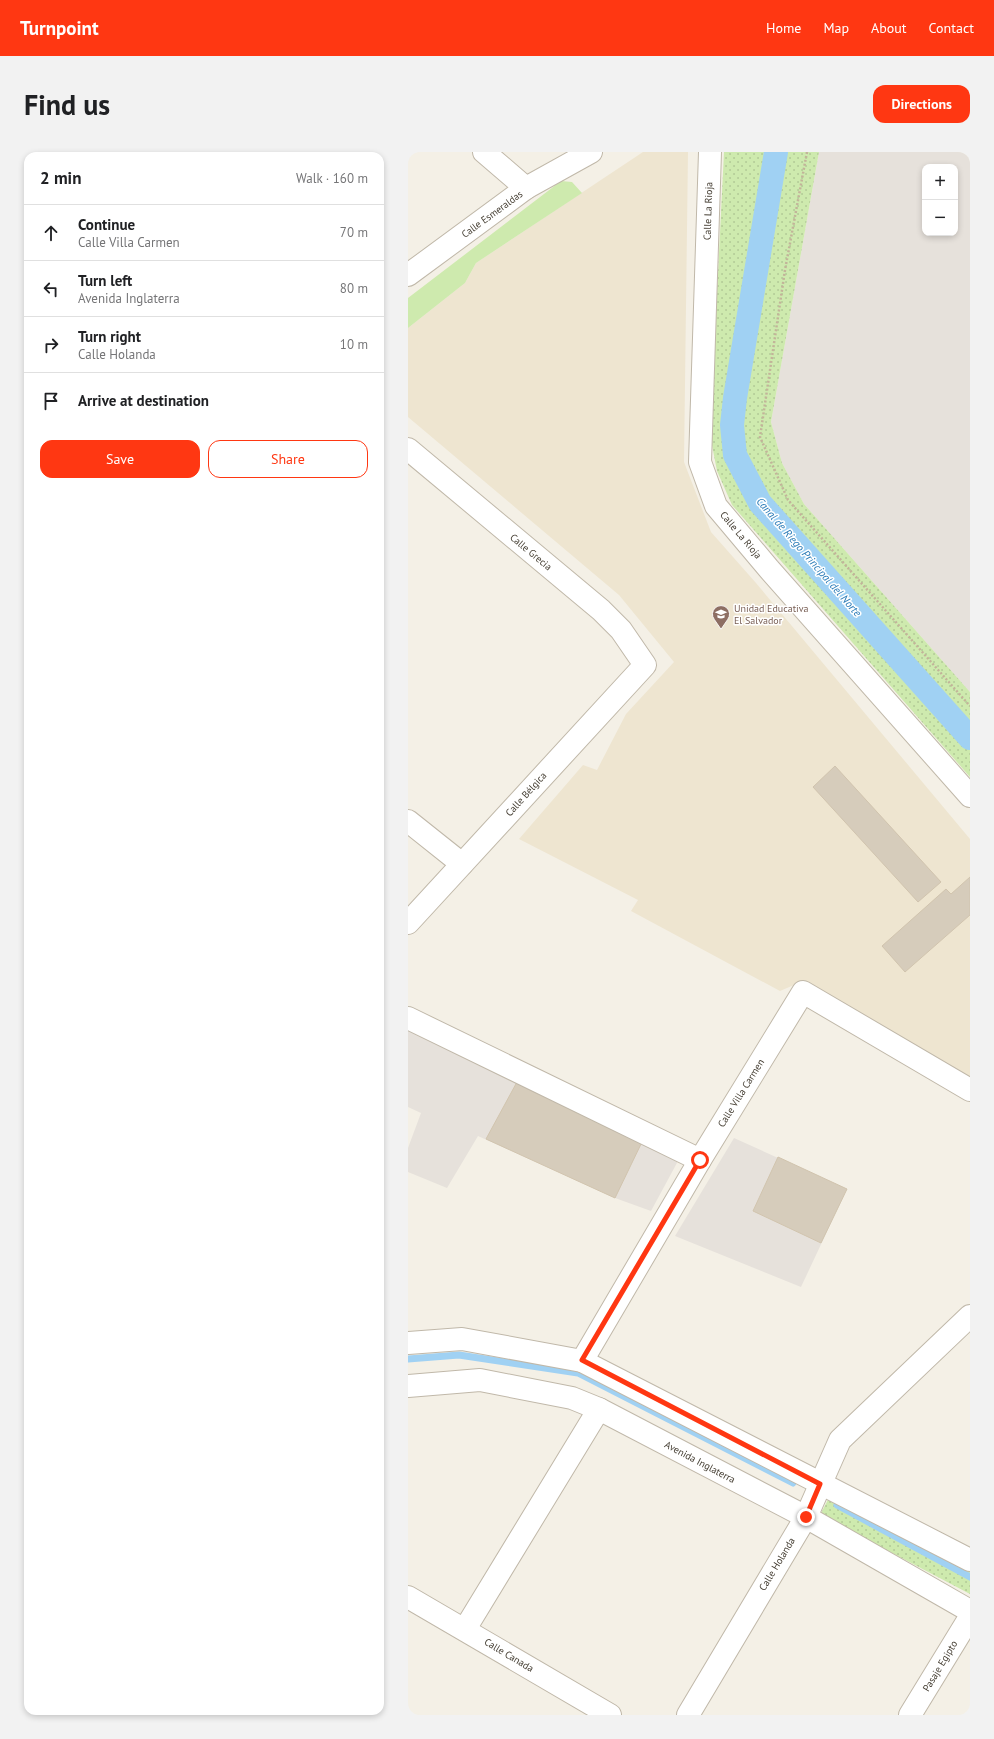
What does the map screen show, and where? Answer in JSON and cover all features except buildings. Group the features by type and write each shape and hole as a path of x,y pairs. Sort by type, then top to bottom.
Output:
{"street":[{"path":"484,152 526,188"},
{"name":"Calle La Rioja","path":"710,152 700,462 716,506 769,570 970,796"},
{"name":"Calle Esmeraldas","path":"408,276 526,188 585,154"},
{"name":"Calle Grecia","path":"408,449 601,610 621,630 645,665"},
{"name":"Calle Bélgica","path":"408,923 645,665"},
{"path":"408,821 462,864"},
{"name":"Calle Villa Carmen","path":"582,1360 700,1160 803,992 970,1090"},
{"path":"408,1018 700,1160"},
{"name":"Calle Holanda","path":"688,1715 806,1517 840,1440 970,1316"},
{"path":"408,1343 462,1339 582,1360 970,1560"},
{"name":"Avenida Inglaterra","path":"408,1386 480,1380 572,1398 599,1409 806,1517 970,1610"},
{"path":"465,1629 599,1409"},
{"name":"Calle Canada","path":"408,1597 610,1715"},
{"name":"Pasaje Egipto","path":"910,1715 970,1617"}],"path":[{"path":"807,152 785,270 760,437 788,500 970,706"}],"shaded area":[{"name":"Unidad Educativa El Salvador","path":"643,152 688,152 684,462 711,532 756,583 970,839 970,1078 801,982 780,991 631,911 638,900 519,839 583,765 597,770 626,714 674,662 619,595 408,417 408,328 465,283 476,263"},
{"path":"819,152 970,152 970,692 804,504 782,463 771,422"},
{"path":"408,1029 678,1161 651,1211 615,1198 478,1136 447,1188 408,1172 408,1148 421,1113 408,1107"},
{"path":"734,1138 847,1189 801,1287 675,1236"}],"green space":[{"path":"724,152 819,152 771,422 782,463 804,504 970,692 970,777 732,505 717,471 710,435"},
{"path":"561,181 572,182 582,193 476,263 465,283 408,328 408,298"},
{"path":"831,1494 970,1568 970,1594 820,1515"}],"waterway":[{"name":"Canal de Riego Principal del Norte","path":"776,152 735,398 732,425 735,455 760,503 970,738"},
{"path":"408,1359 459,1355 578,1373 793,1483"},
{"path":"837,1505 970,1577"}],"place":[{"name":"Unidad Educativa El Salvador","path":"721,629"}],"route":[{"path":"700,1160 582,1360 820,1484 806,1517"}]}
